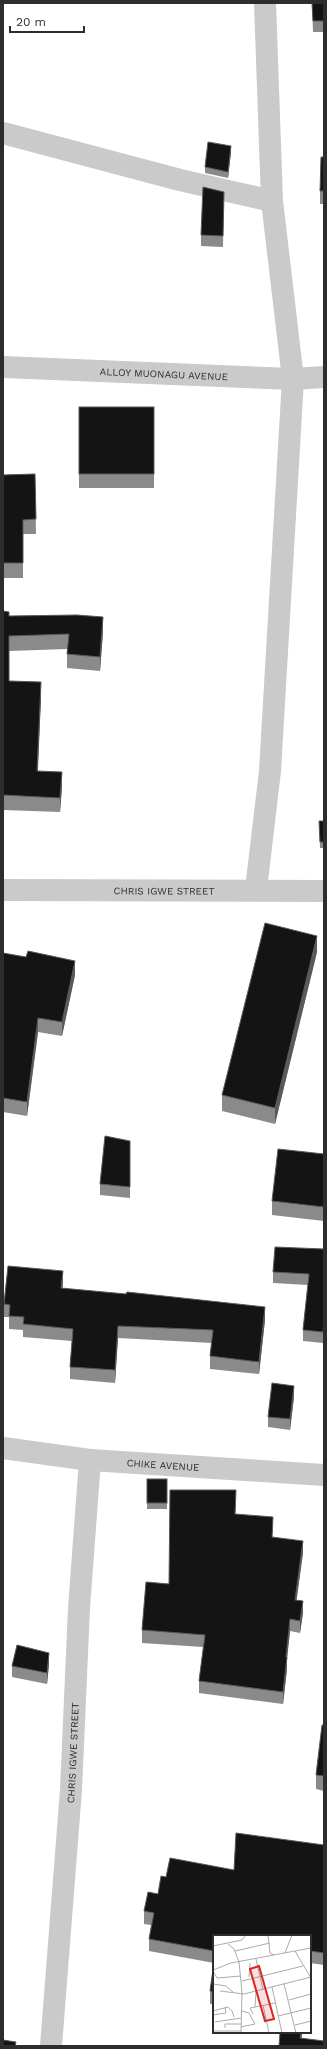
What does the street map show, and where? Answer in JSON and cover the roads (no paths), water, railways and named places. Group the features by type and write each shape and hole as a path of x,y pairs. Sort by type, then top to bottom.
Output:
{"street":[{"path":"256,889 270,771 293,378 272,200 265,3"},
{"path":"3,133 180,180 272,200"},
{"name":"ALLOY MUONAGU AVENUE","path":"3,367 293,378 324,377"},
{"name":"CHRIS IGWE STREET","path":"3,890 256,889 324,891"},
{"name":"CHIKE AVENUE","path":"3,1448 90,1460 324,1475"},
{"name":"CHRIS IGWE STREET","path":"51,2046 71,1790 79,1608 90,1460"}]}
